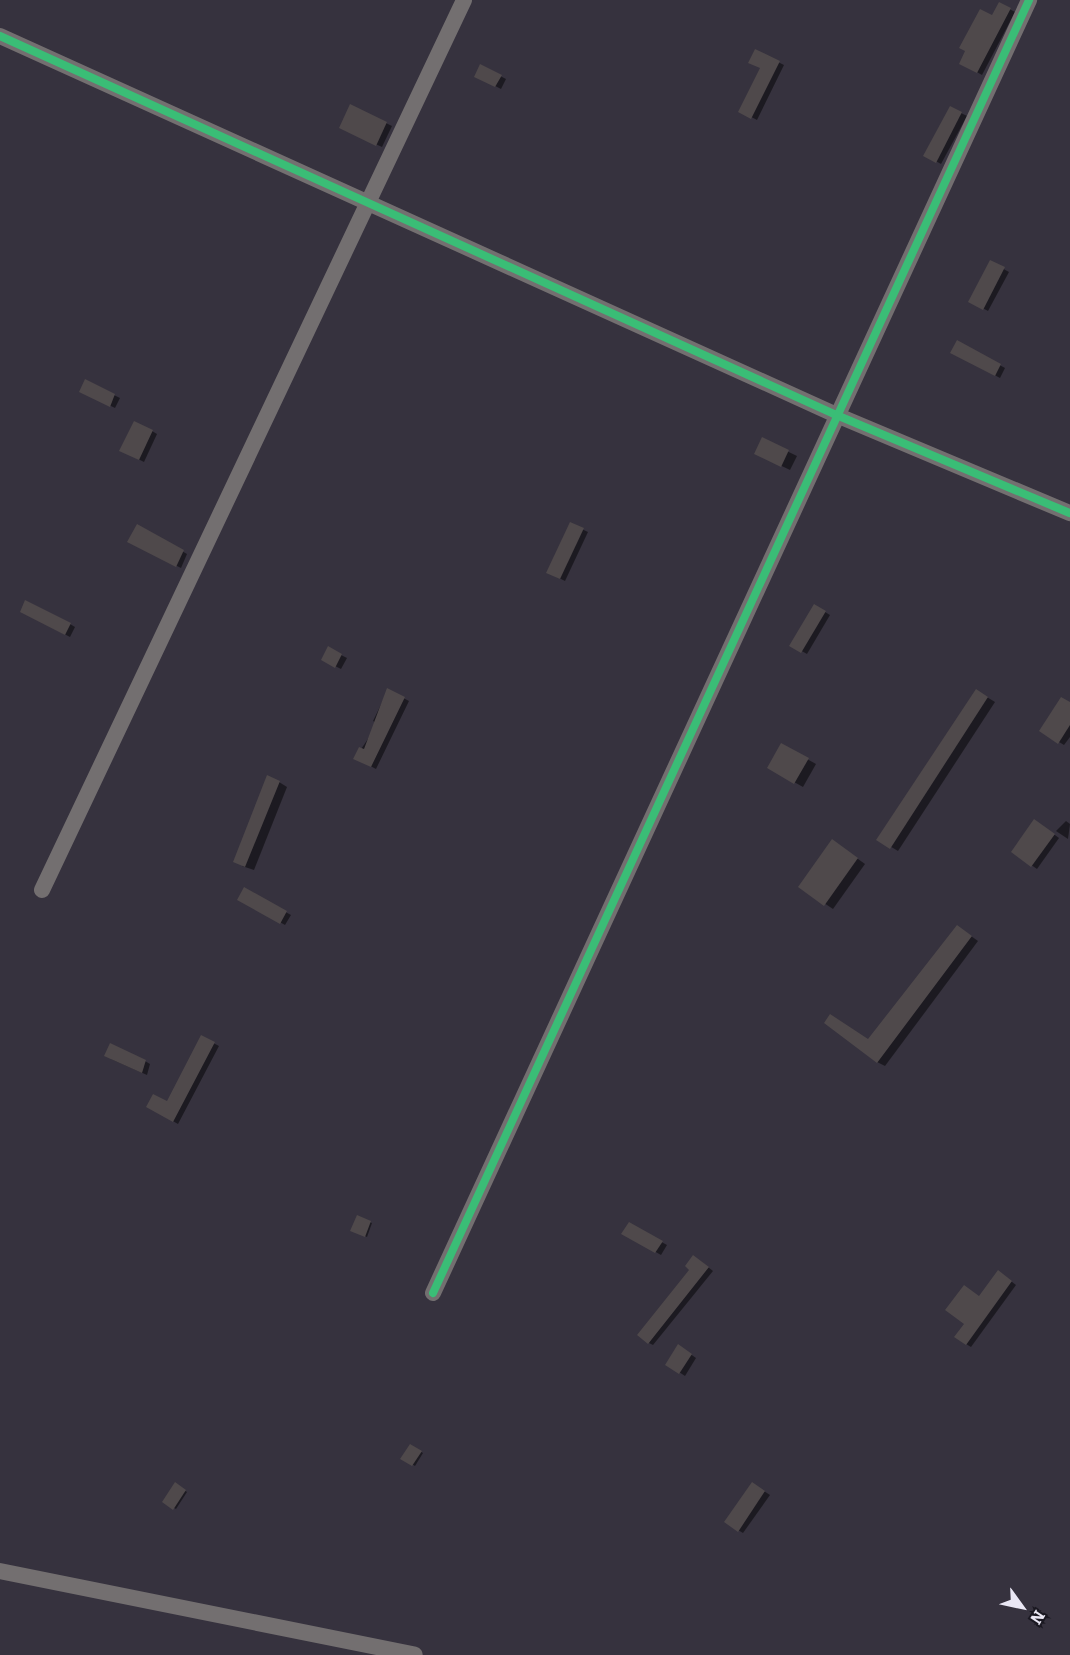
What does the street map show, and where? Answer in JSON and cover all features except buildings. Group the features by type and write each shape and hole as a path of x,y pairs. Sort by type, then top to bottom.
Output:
{"street":[{"path":"42,891 464,0"},
{"path":"433,1293 834,414 1029,0"},
{"path":"0,36 834,414 1070,513"},
{"path":"0,1570 415,1655"}],"cycle path":[{"path":"433,1293 1029,0"},
{"path":"0,36 834,414 1070,513"}]}
